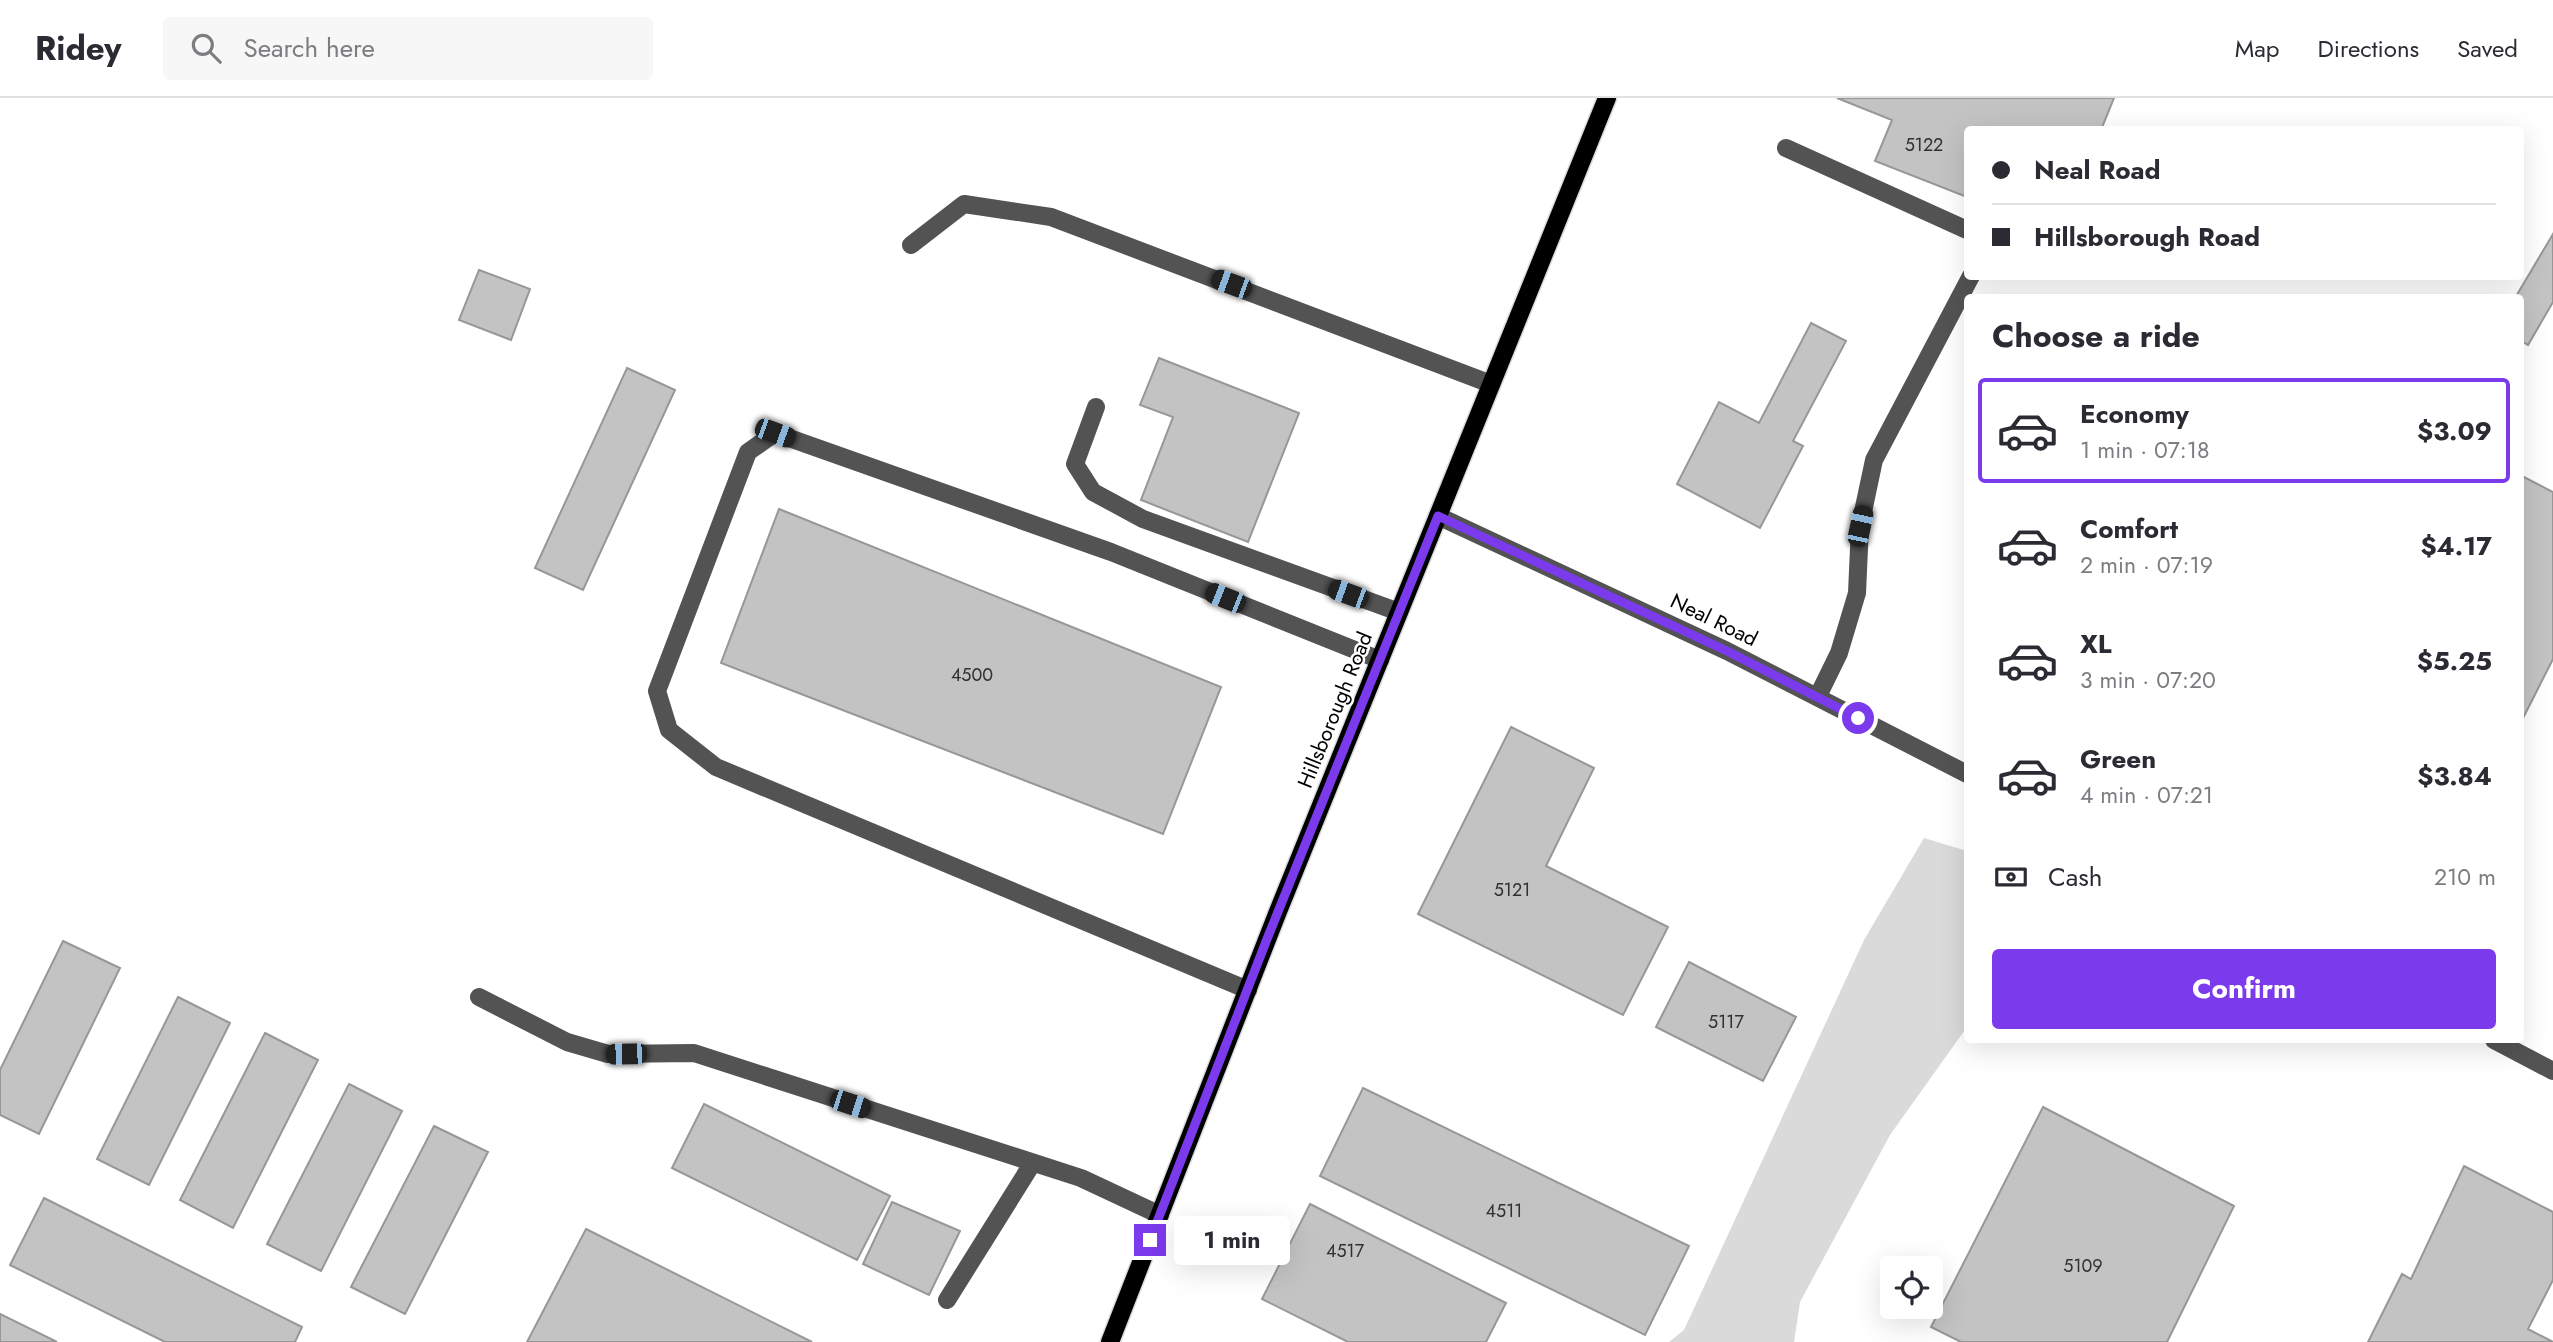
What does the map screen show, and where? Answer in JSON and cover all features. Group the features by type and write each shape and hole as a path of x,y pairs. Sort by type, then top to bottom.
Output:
{"main road":[{"name":"Hillsborough Road","path":"1110,1342 1399,612 1607,98"}],"street":[{"path":"1786,148 1964,229"},
{"path":"911,245 964,204 1051,217 1491,384"},
{"path":"1818,696 1839,653 1857,593 1860,526 1874,460 1969,280"},
{"path":"1096,407 1076,464 1093,492 1143,519 1399,612"},
{"path":"1248,990 716,767 670,730 657,691 748,452 775,433 1111,552 1380,660"},
{"name":"Neal Road","path":"1438,516 1818,696 1964,772"},
{"path":"480,997 567,1042 608,1054 694,1053 1081,1178 1160,1215"},
{"path":"2500,1043 2553,1071"},
{"path":"947,1300 1032,1164"}],"shaded area":[{"path":"1924,838 1964,850 1964,1031 1890,1135 1800,1302 1794,1342 1669,1342 1684,1330 1864,940"}],"building":[{"path":"1837,98 2114,98 2103,126 1964,126 1964,196 1875,161 1892,120"},
{"path":"2553,234 2553,302 2528,345 2524,342 2524,294 2517,294"},
{"path":"479,270 530,289 511,340 459,320"},
{"path":"1811,323 1846,341 1793,441 1803,446 1760,528 1677,484 1719,402 1759,423"},
{"path":"1159,358 1299,413 1248,542 1141,500 1173,417 1140,405"},
{"path":"627,368 675,390 583,590 535,568"},
{"path":"2524,477 2553,492 2553,659 2524,716"},
{"path":"779,509 1221,687 1163,834 721,663"},
{"path":"1511,727 1594,768 1546,866 1668,927 1623,1015 1418,914"},
{"path":"63,941 120,968 39,1134 0,1115 0,1070"},
{"path":"1689,962 1796,1017 1763,1081 1656,1027"},
{"path":"178,997 230,1023 149,1185 97,1159"},
{"path":"265,1033 318,1060 233,1228 180,1200"},
{"path":"349,1084 402,1111 321,1271 267,1244"},
{"path":"1363,1088 1689,1246 1645,1335 1320,1176"},
{"path":"704,1104 890,1196 857,1260 672,1168"},
{"path":"2043,1107 2234,1206 2167,1342 1961,1342 1931,1327 1935,1319 1943,1319 1943,1303"},
{"path":"434,1126 488,1152 405,1314 351,1287"},
{"path":"2464,1166 2553,1212 2553,1280 2528,1329 2553,1342 2368,1342 2402,1274 2411,1279"},
{"path":"44,1198 302,1327 295,1342 165,1342 10,1265"},
{"path":"892,1202 960,1231 929,1295 863,1264"},
{"path":"1310,1204 1506,1303 1486,1342 1348,1342 1262,1299"},
{"path":"586,1229 812,1342 527,1342"},
{"path":"0,1314 57,1342 0,1342"}],"route":[{"path":"1150,1240 1267,939 1438,516 1727,651 1858,718"}]}
